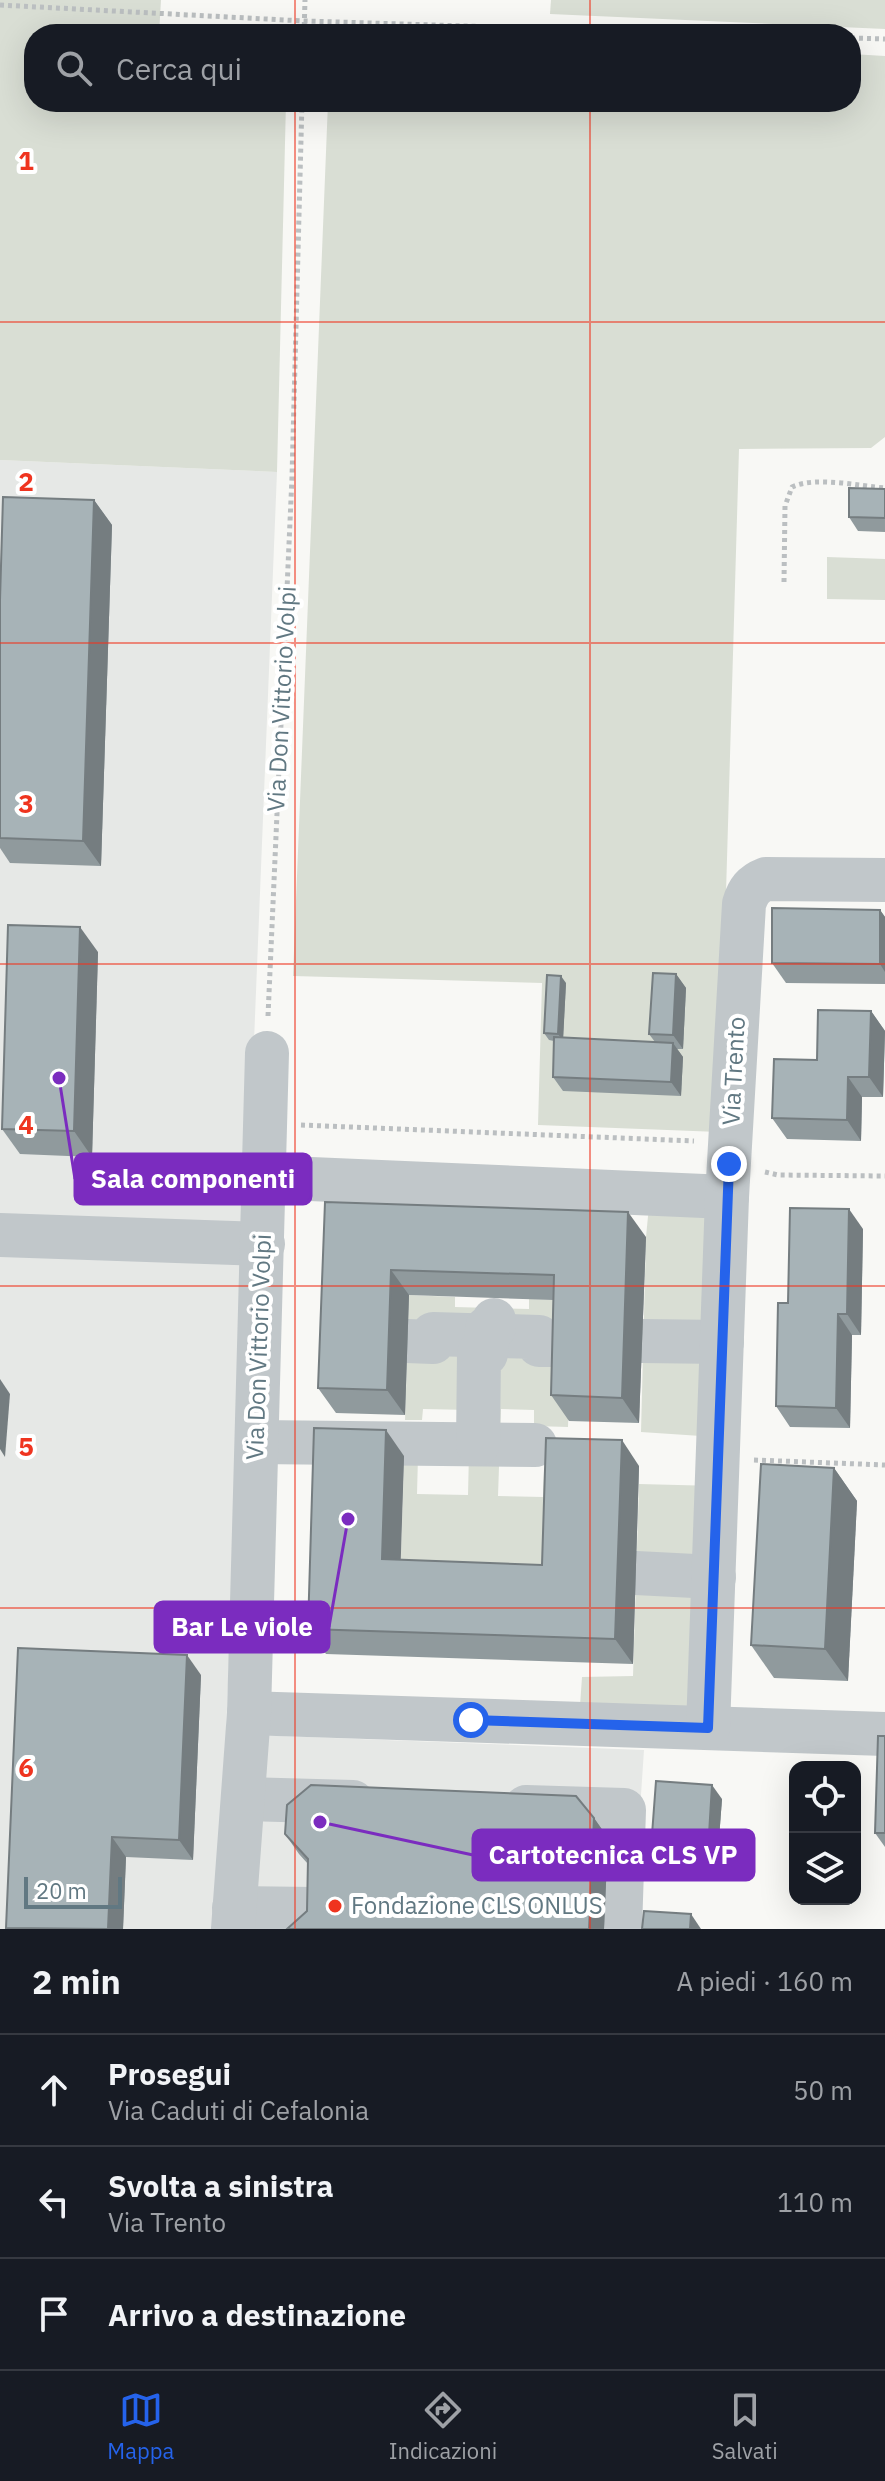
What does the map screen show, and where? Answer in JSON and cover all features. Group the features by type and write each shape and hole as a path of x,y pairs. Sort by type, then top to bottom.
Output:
{"street":[{"name":"Via Trento","path":"708,1728 728,1181 744,904 747,892 766,879 885,880"},
{"name":"Via Don Vittorio Volpi","path":"234,1919 249,1713 267,1053"},
{"path":"264,1177 728,1181"},
{"path":"0,1235 263,1244"},
{"path":"478,1444 479,1353 486,1354 491,1323"},
{"path":"407,1341 433,1342 433,1334 491,1323 539,1337 539,1345 570,1345"},
{"path":"642,1341 722,1342"},
{"path":"257,1442 535,1445"},
{"path":"636,1573 714,1577"},
{"path":"249,1713 885,1734"},
{"path":"244,1799 385,1803"},
{"path":"481,1806 624,1810 620,1929"},
{"path":"234,1919 314,1909"}],"path":[{"path":"304,21 305,0"},
{"path":"0,5 402,24"},
{"path":"861,38 885,39"},
{"name":"Via Don Vittorio Volpi","path":"267,1053 292,477 302,112"},
{"path":"784,582 785,506 792,487 800,483 819,483 885,488"},
{"path":"300,1125 715,1142 719,1163 728,1181 778,1175 885,1176"},
{"path":"718,1459 885,1465"}],"shaded area":[{"path":"0,0 161,0 160,24 24,24 24,112 286,112 277,472 0,460"},
{"path":"551,0 885,0 885,29 861,28 861,24 773,24 550,14"},
{"path":"861,55 885,56 885,437 871,448 739,449 719,1132 538,1125 542,983 293,976 328,112 861,112"},
{"path":"0,460 277,472 226,1734 644,1750 632,1929 0,1929"},
{"path":"827,557 885,559 885,600 827,599"},
{"path":"649,1206 708,1208 701,1436 641,1432"},
{"path":"409,1295 455,1297 455,1307 529,1309 529,1299 572,1300 568,1427 534,1426 534,1410 501,1409 498,1496 543,1497 544,1471 564,1472 560,1590 400,1585 404,1456 418,1456 417,1494 468,1495 470,1410 423,1409 422,1420 405,1420"},
{"path":"639,1484 717,1486 709,1707 580,1706 582,1677 633,1676"}],"building":[{"path":"849,488 885,489 885,518 849,517"},
{"path":"3,497 94,500 83,841 0,838"},
{"path":"772,908 880,910 880,964 772,963"},
{"path":"8,925 80,927 74,1131 2,1129"},
{"path":"653,973 676,974 673,1035 649,1034"},
{"path":"547,975 561,976 558,1034 544,1033"},
{"path":"818,1010 871,1011 869,1077 848,1077 847,1120 772,1118 774,1059 817,1060"},
{"path":"554,1037 673,1043 671,1082 553,1077"},
{"path":"325,1202 628,1212 622,1398 551,1395 554,1275 391,1270 387,1390 318,1388"},
{"path":"790,1208 849,1209 847,1314 838,1314 836,1408 776,1406 778,1303 788,1303"},
{"path":"314,1428 386,1430 382,1559 542,1565 546,1438 622,1440 615,1639 308,1629"},
{"path":"761,1464 834,1468 825,1649 751,1645"},
{"path":"18,1648 187,1655 179,1840 112,1837 108,1929 6,1928"},
{"path":"878,1736 885,1736 885,1833 875,1833"},
{"path":"656,1781 712,1785 708,1851 651,1848"},
{"path":"311,1785 576,1796 594,1818 589,1929 287,1929 307,1911 308,1859 285,1834 287,1805"},
{"path":"644,1911 691,1914 690,1929 642,1929"}],"place":[{"name":"Sala componenti","path":"59,1078"},
{"name":"Bar Le viole","path":"348,1519"},
{"name":"Cartotecnica CLS VP","path":"320,1822"},
{"name":"Fondazione CLS ONLUS","path":"335,1906"}],"route":[{"path":"471,1720 708,1728 729,1164"}]}
